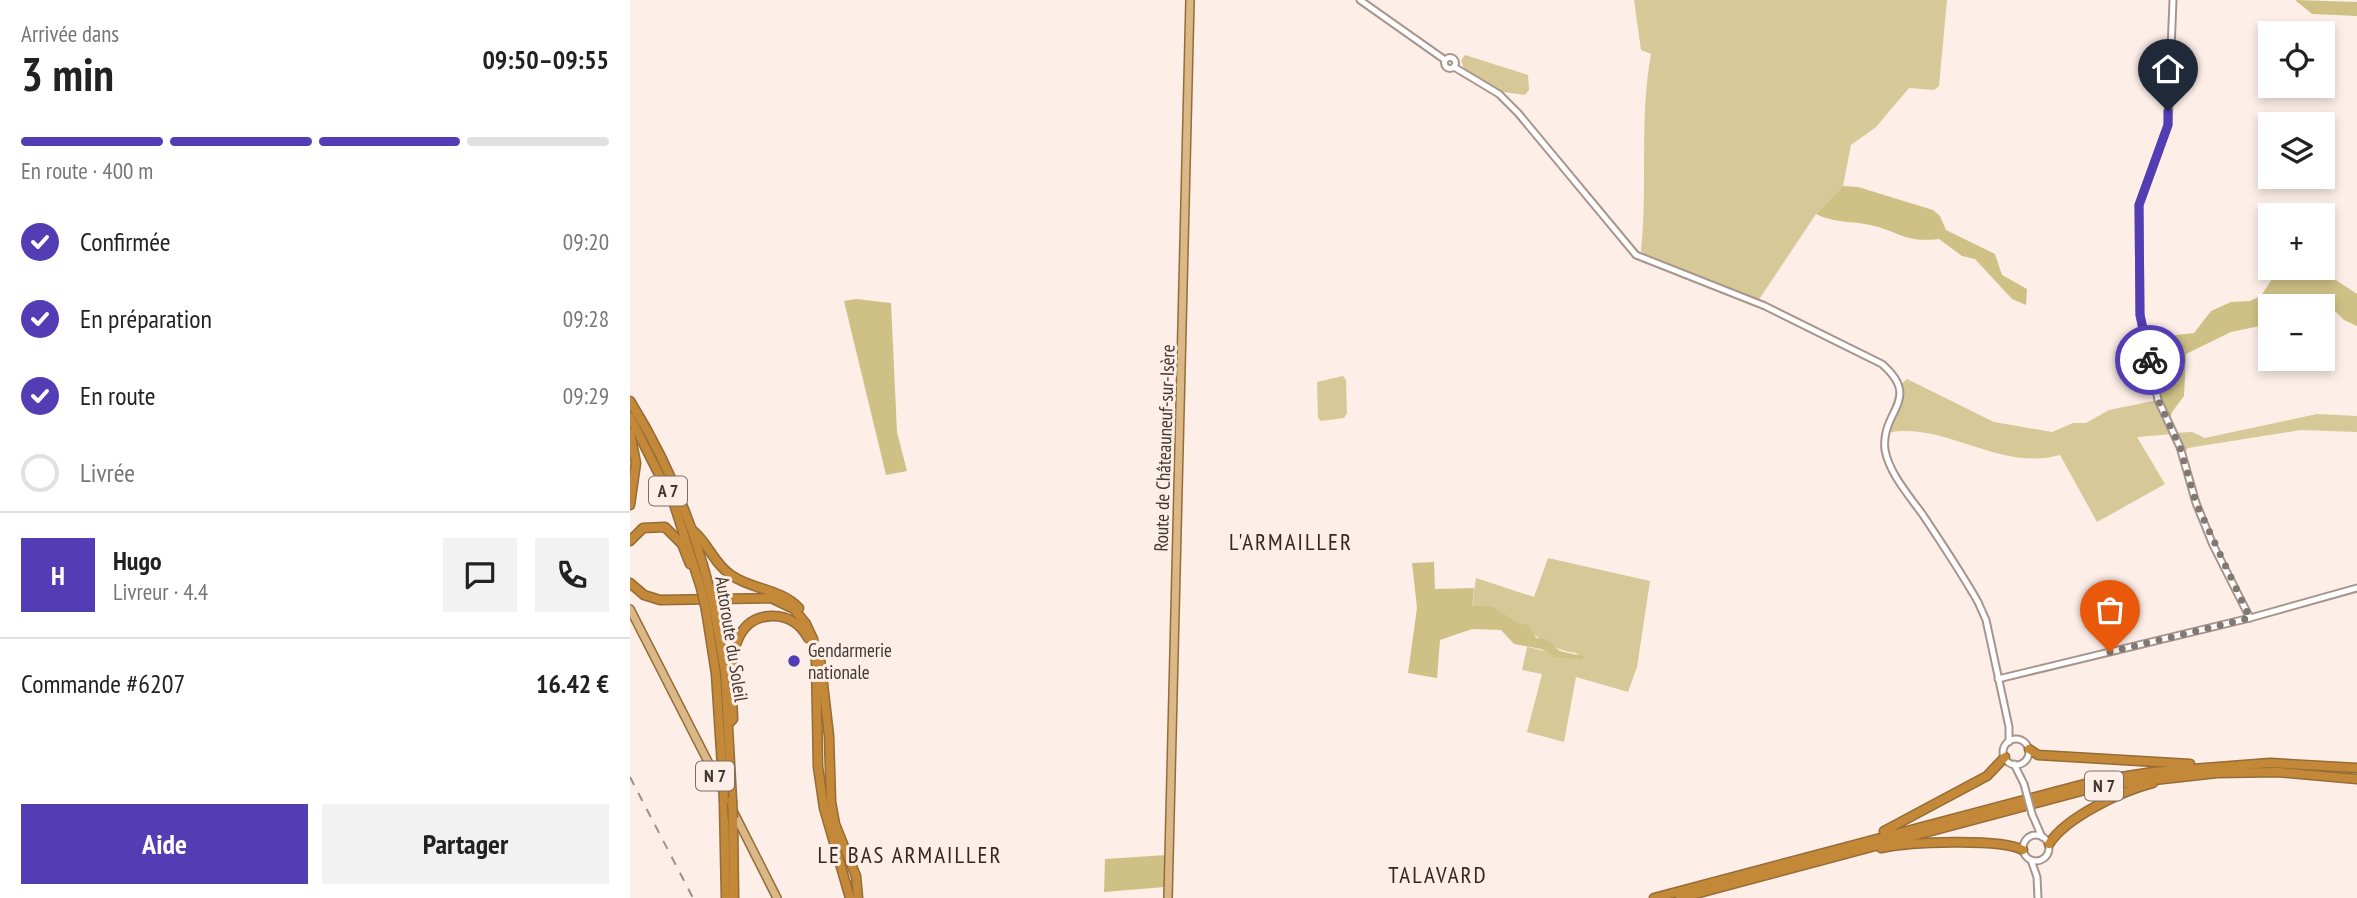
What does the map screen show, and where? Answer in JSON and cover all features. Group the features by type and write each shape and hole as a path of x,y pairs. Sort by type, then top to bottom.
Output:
{"highway":[{"name":"Autoroute du Soleil","path":"630,401 667,469 692,530 723,662 728,724 726,898"},
{"name":"Autoroute du Soleil","path":"630,417 674,504 696,570 705,587"},
{"path":"630,433 636,463 630,505"},
{"path":"630,541 643,528 665,527 676,536 690,564 696,570"},
{"path":"692,530 700,536 713,559 727,572 743,582 785,596 802,612 813,629 821,662 835,824 856,876 858,898"},
{"path":"630,576 642,590 658,597 757,593 784,600 802,612"},
{"path":"630,583 644,596 660,600 752,596 779,600 794,609 810,631 815,675 816,747 824,808 850,898"},
{"name":"Autoroute du Soleil","path":"710,609 723,782 733,818 734,898"},
{"path":"728,724 733,719 735,648 745,628 756,620 781,617 803,630 810,643 815,675"},
{"path":"2029,749 2038,755 2214,766"},
{"path":"1866,841 1997,770 2005,757"},
{"name":"N 7","path":"1654,898 2096,780 2214,766 2270,763 2357,768"},
{"name":"N 7","path":"1680,898 2053,796 2184,775 2278,772 2357,779"},
{"path":"2049,844 2056,833 2110,799 2139,786 2184,775"},
{"path":"1857,850 1984,843 2014,846 2023,850"}],"main road":[{"name":"Route de Châteauneuf-sur-Isère","path":"1168,898 1190,0"},
{"name":"N 7","path":"630,609 777,898"}],"street":[{"path":"1360,0 1445,60 1454,59 1454,66 1499,94 1518,113 1636,255 1765,306 1882,364 1900,385 1898,407 1885,433 1889,464 1978,602 1986,620 2009,727 2009,742"},
{"path":"2172,0 2168,125 2139,205 2140,315 2158,400 2180,447 2196,503 2213,545 2250,618"},
{"path":"1998,680 2250,618 2357,588"},
{"path":"2009,727 2017,739 2025,742 2029,749 2023,762 2023,783"},
{"path":"2017,739 2009,742 2004,749 2005,757 2014,764 2023,783 2032,816 2042,837 2049,844 2049,852 2042,860 2037,877"},
{"path":"2014,764 2023,762"},
{"path":"2032,816 2031,836 2025,842 2023,850 2031,860 2037,877 2038,898"},
{"path":"2031,836 2042,837"},
{"path":"2031,860 2042,860"}],"shaded area":[{"path":"1634,0 1947,0 1939,86 1934,90 1909,88 1876,127 1851,145 1843,186 1816,214 1758,301 1650,259 1641,251 1645,103 1651,54 1641,50"},
{"path":"2295,0 2357,2 2357,16 2312,14"},
{"path":"1465,55 1528,75 1529,90 1525,95 1503,92 1464,69 1461,60"},
{"path":"1843,186 1858,187 1933,210 1940,216 1946,230 1995,254 2002,275 2027,289 2026,305 2012,299 1975,259 1962,256 1939,239 1910,238 1870,225 1816,214"},
{"path":"2335,279 2357,294 2357,326 2344,320 2335,311 2335,294 2262,294 2271,280"},
{"path":"2258,297 2258,326 2231,332 2186,354 2184,396 2172,412 2169,424 2161,409 2149,357 2156,358 2176,335 2194,333 2211,311 2231,302 2250,301"},
{"path":"856,299 891,303 897,432 907,471 886,475 844,301"},
{"path":"1343,376 1346,380 1347,413 1344,418 1321,421 1318,418 1317,382"},
{"path":"1907,379 1994,422 2052,432 2073,423 2086,423 2109,410 2158,400 2173,433 2192,432 2205,438 2317,414 2357,416 2357,432 2301,430 2188,448 2182,455 2173,434 2137,437 2165,484 2097,522 2060,455 2015,457 1929,433 1885,433 1898,406 1900,385"},
{"path":"1548,558 1650,581 1637,667 1628,692 1576,677 1564,742 1527,732 1542,674 1522,670 1527,647 1581,660 1576,653 1548,644 1501,613 1472,606 1476,578 1534,597"},
{"path":"1434,562 1435,589 1474,588 1472,606 1492,606 1518,623 1529,625 1536,638 1545,639 1560,651 1585,657 1581,660 1555,657 1541,649 1514,644 1501,630 1472,629 1440,640 1437,678 1408,673 1417,608 1412,563"},
{"path":"1167,855 1165,887 1104,892 1105,859"}],"railway":[{"path":"630,777 693,898"}],"way so far":[{"path":"2110,652 2250,618 2213,545 2196,503 2180,447 2158,400 2150,360"}],"place":[{"name":"Gendarmerie nationale","path":"794,661"}],"district":[{"name":"L'ARMAILLER","path":"1291,542"},
{"name":"LE BAS ARMAILLER","path":"910,855"},
{"name":"TALAVARD","path":"1438,875"}],"route":[{"path":"2150,360 2140,315 2139,205 2168,125 2168,111"}]}
